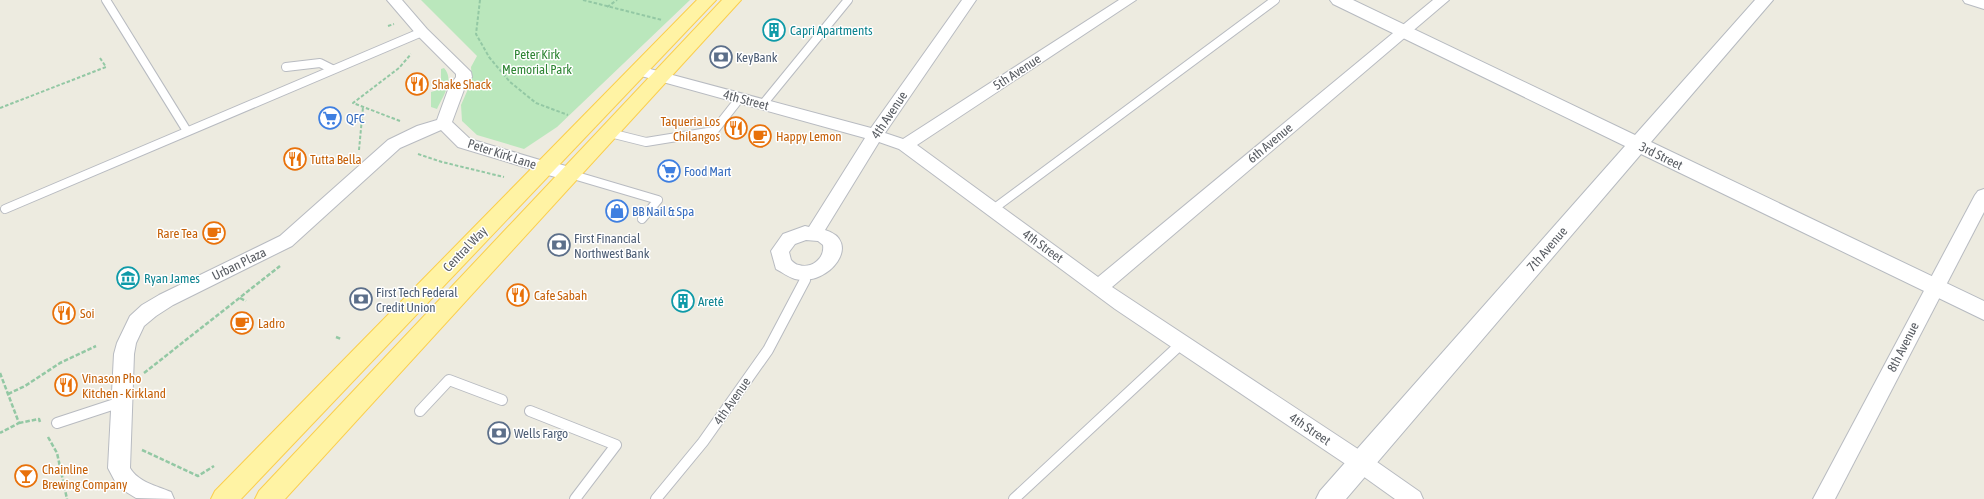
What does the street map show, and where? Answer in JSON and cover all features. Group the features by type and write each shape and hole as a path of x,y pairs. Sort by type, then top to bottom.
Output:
{"main road":[{"name":"Central Way","path":"224,499 707,0"},
{"name":"Central Way","path":"268,499 570,174 610,133 732,0"}],"street":[{"path":"394,0 422,32 463,72 464,77 457,87 444,123"},
{"name":"4th Avenue","path":"814,232 875,135 969,0"},
{"name":"5th Avenue","path":"905,145 1129,0"},
{"name":"3rd Street","path":"1339,0 1984,311"},
{"name":"6th Avenue","path":"1099,287 1442,0"},
{"name":"7th Avenue","path":"1329,499 1764,0"},
{"path":"1970,0 1984,5"},
{"name":"4th Street","path":"639,71 875,135 905,145 1099,287 1360,462 1412,499"},
{"name":"Peter Kirk Lane","path":"444,123 464,143 544,167"},
{"name":"Urban Plaza","path":"163,499 130,484 120,474 118,462 124,354 127,336 134,323 148,311 166,300 286,241 394,144 422,130 444,123"},
{"path":"544,167 570,174"},
{"name":"8th Avenue","path":"1824,499 1934,287 1984,195"},
{"path":"814,232 822,234 833,244 833,257 822,268 805,276 788,269 782,264 780,251 789,239 805,233 814,232"}],"lane":[{"path":"106,0 187,131"},
{"path":"763,104 848,0"},
{"path":"992,210 1275,0"},
{"path":"5,209 422,32"},
{"path":"286,67 320,63 332,69"},
{"path":"610,133 646,142 714,131 740,98"},
{"path":"570,174 658,200 642,219"},
{"name":"4th Avenue","path":"656,499 703,442 768,350 805,276"},
{"path":"1014,499 1182,343"},
{"path":"420,411 449,380 502,400"},
{"path":"57,423 121,402"},
{"path":"530,411 616,445 575,499"}],"path":[{"path":"480,0 476,34 489,57 510,82 536,103 574,117"},
{"path":"583,0 593,1 606,7 668,21"},
{"path":"606,7 617,0"},
{"path":"400,121 353,103 398,68 412,54"},
{"path":"0,108 106,67 100,58"},
{"path":"358,155 363,107"},
{"path":"412,156 419,153 442,162 504,176"},
{"path":"139,378 283,263"},
{"path":"240,298 246,301"},
{"path":"336,337 341,339"},
{"path":"8,394 25,386 60,363 96,346"},
{"path":"0,373 19,423"},
{"path":"0,433 19,423 39,419 42,426"},
{"path":"46,433 57,453 67,499"},
{"path":"142,444 142,451 198,476 214,466"}],"green space":[{"name":"Peter Kirk Memorial Park","path":"421,0 690,0 557,127 524,149 477,135 462,121 461,105 472,80 471,67 477,56"},
{"path":"444,68 447,73 448,83 437,109 431,107 431,92 441,89 441,69"}],"place":[{"name":"Capri Apartments","path":"774,30"},
{"name":"KeyBank","path":"721,57"},
{"name":"Shake Shack","path":"417,84"},
{"name":"QFC","path":"330,118"},
{"name":"Taqueria Los Chilangos","path":"736,128"},
{"name":"Happy Lemon","path":"760,136"},
{"name":"Tutta Bella","path":"295,159"},
{"name":"Food Mart","path":"669,171"},
{"name":"BB Nail & Spa","path":"617,211"},
{"name":"Rare Tea","path":"214,233"},
{"name":"First Financial Northwest Bank","path":"559,245"},
{"name":"Ryan James","path":"128,278"},
{"name":"Cafe Sabah","path":"518,295"},
{"name":"First Tech Federal Credit Union","path":"361,299"},
{"name":"Areté","path":"683,301"},
{"name":"Soi","path":"64,313"},
{"name":"Ladro","path":"242,323"},
{"name":"Vinason Pho Kitchen - Kirkland","path":"66,385"},
{"name":"Wells Fargo","path":"499,433"},
{"name":"Chainline Brewing Company","path":"26,476"}]}
